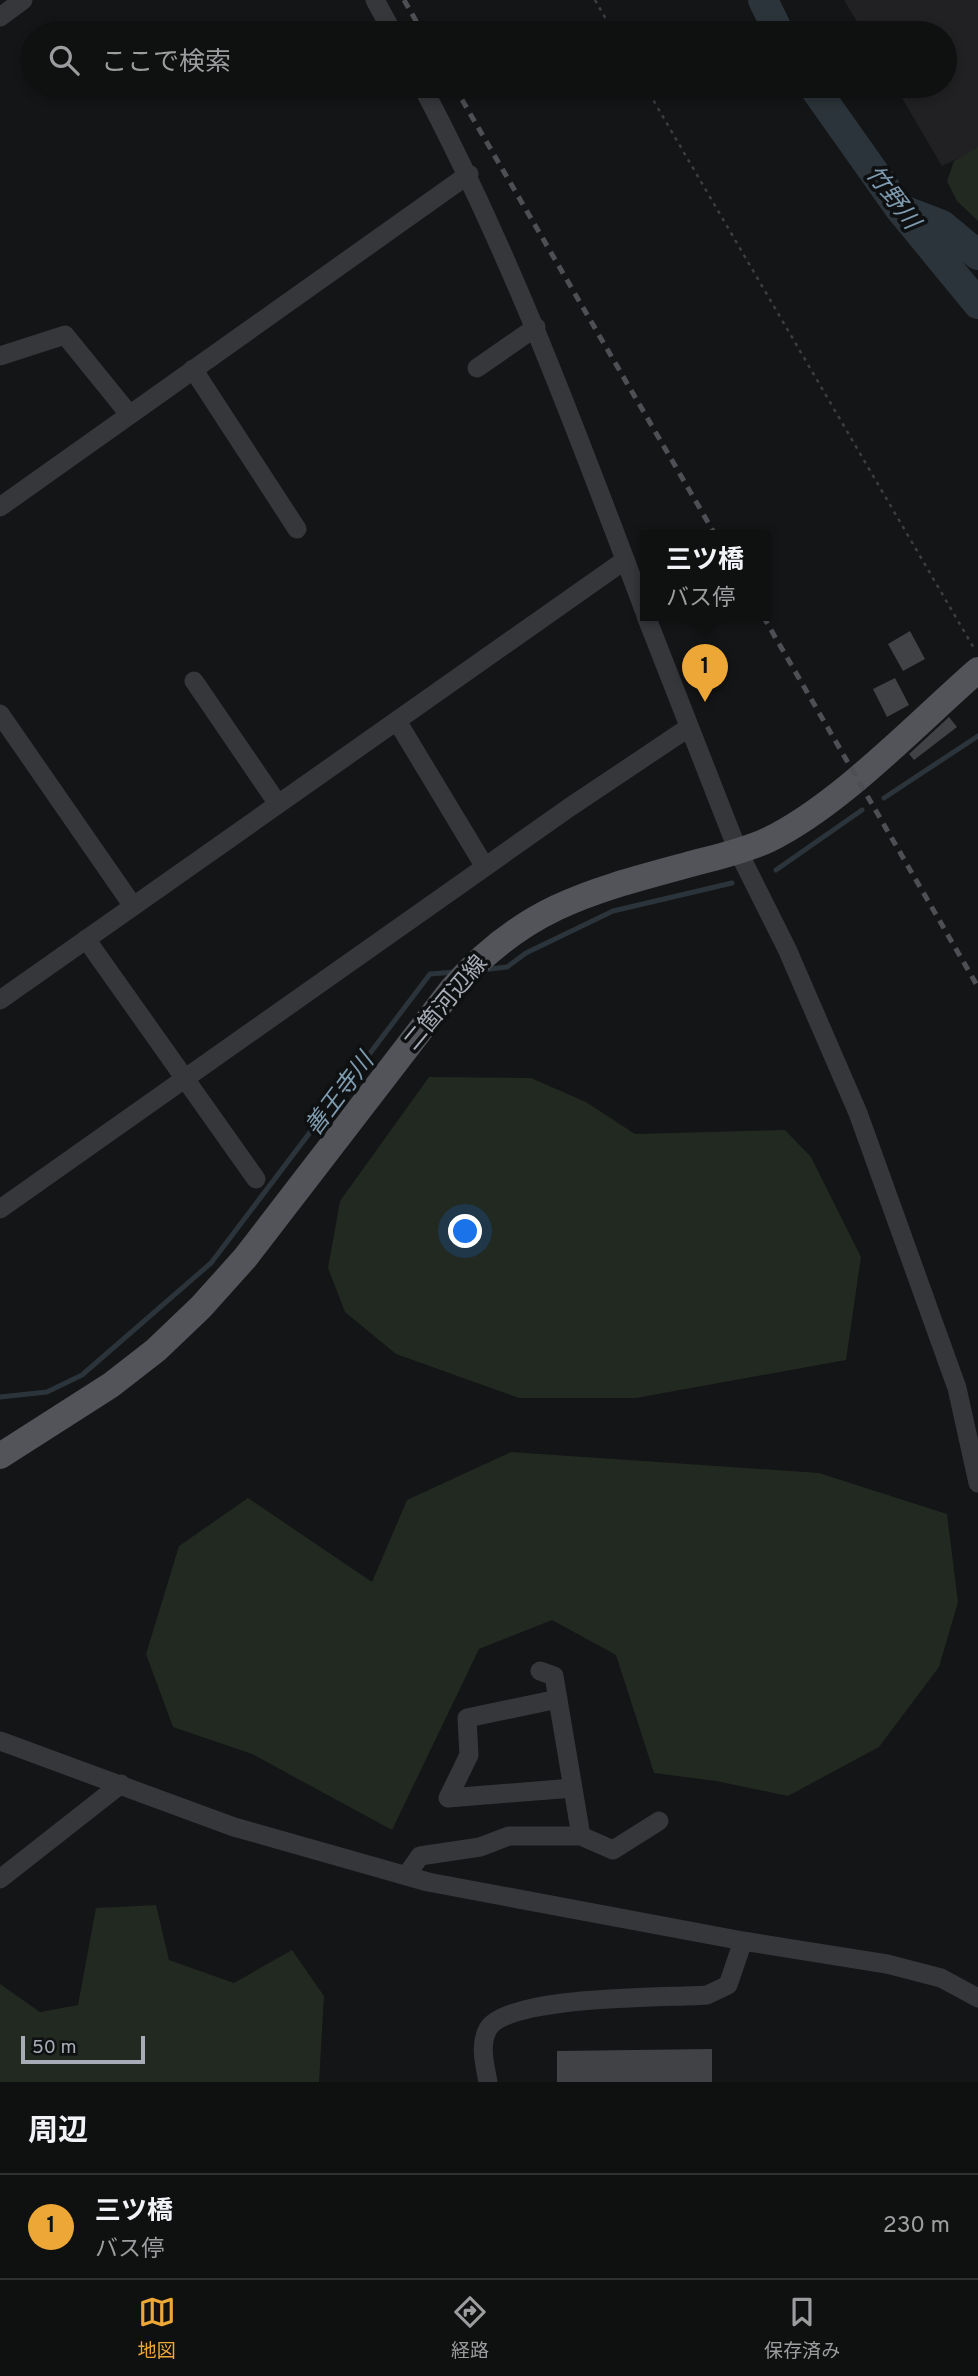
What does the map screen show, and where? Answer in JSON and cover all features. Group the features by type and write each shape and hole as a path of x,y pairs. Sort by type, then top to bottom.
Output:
{"main road":[{"name":"二箇河辺線","path":"0,1455 111,1385 156,1350 201,1307 245,1258 452,989 477,960 503,938 566,900 737,851 796,825 833,798 978,670"}],"street":[{"path":"0,17 23,0"},
{"path":"375,0 386,21"},
{"path":"428,98 469,174 536,327 640,599"},
{"path":"0,507 469,174"},
{"path":"477,368 536,327"},
{"path":"0,356 65,335 129,414"},
{"path":"193,369 297,529"},
{"path":"0,1000 625,560"},
{"path":"648,621 737,851 787,949 859,1113 957,1388 978,1483"},
{"path":"194,681 278,804"},
{"path":"0,714 134,906"},
{"path":"397,721 485,867"},
{"path":"0,1209 485,867 688,728"},
{"path":"86,939 256,1179"},
{"path":"540,1671 554,1676 581,1836"},
{"path":"558,1699 467,1718 469,1755 448,1798 573,1787"},
{"path":"0,1741 234,1827 406,1876 743,1941 887,1964 941,1978 978,1998"},
{"path":"0,1879 121,1784"},
{"path":"406,1876 419,1856 480,1847 509,1836 581,1836 613,1850 659,1821"},
{"path":"488,2082 484,2038 489,2026 503,2016 543,2004 707,1996 728,1985 743,1941"}],"path":[{"path":"595,0 607,21"},
{"path":"652,98 978,656"}],"shaded area":[{"path":"844,0 978,0 978,149 942,166 902,98 957,98 957,21 857,21"},
{"path":"978,147 978,221 957,201 947,181 954,161"},
{"path":"429,1077 531,1078 586,1102 635,1134 785,1130 811,1157 861,1257 846,1360 636,1398 519,1398 396,1354 345,1312 328,1268 340,1201"},
{"path":"511,1452 819,1473 947,1514 958,1602 939,1667 879,1747 788,1796 716,1781 654,1773 616,1655 552,1620 479,1649 392,1830 252,1754 173,1727 146,1654 179,1546 248,1498 372,1582 407,1500"},
{"path":"156,1905 169,1960 234,1983 292,1950 324,1996 319,2082 0,2082 0,1984 40,2012 78,2005 96,1908"}],"building":[{"path":"910,631 925,659 903,671 888,644"},
{"path":"895,678 909,705 887,717 873,689"},
{"path":"949,717 957,727 914,760 909,754"},
{"path":"712,2049 712,2082 557,2082 557,2051"}],"waterway":[{"name":"竹野川","path":"763,0 773,21"},
{"name":"竹野川","path":"821,98 900,209 978,304"},
{"path":"903,210 942,225 978,255"},
{"name":"善王寺川","path":"884,798 978,736"},
{"name":"善王寺川","path":"776,870 862,810"},
{"name":"善王寺川","path":"482,970 507,967 526,953 613,911 732,883"},
{"name":"善王寺川","path":"0,1397 47,1392 82,1375 211,1263 430,974 455,972"}],"railway":[{"path":"404,0 416,21"},
{"path":"461,98 713,530"},
{"path":"766,621 978,987"}],"place":[{"name":"三ツ橋","path":"705,702"}]}
